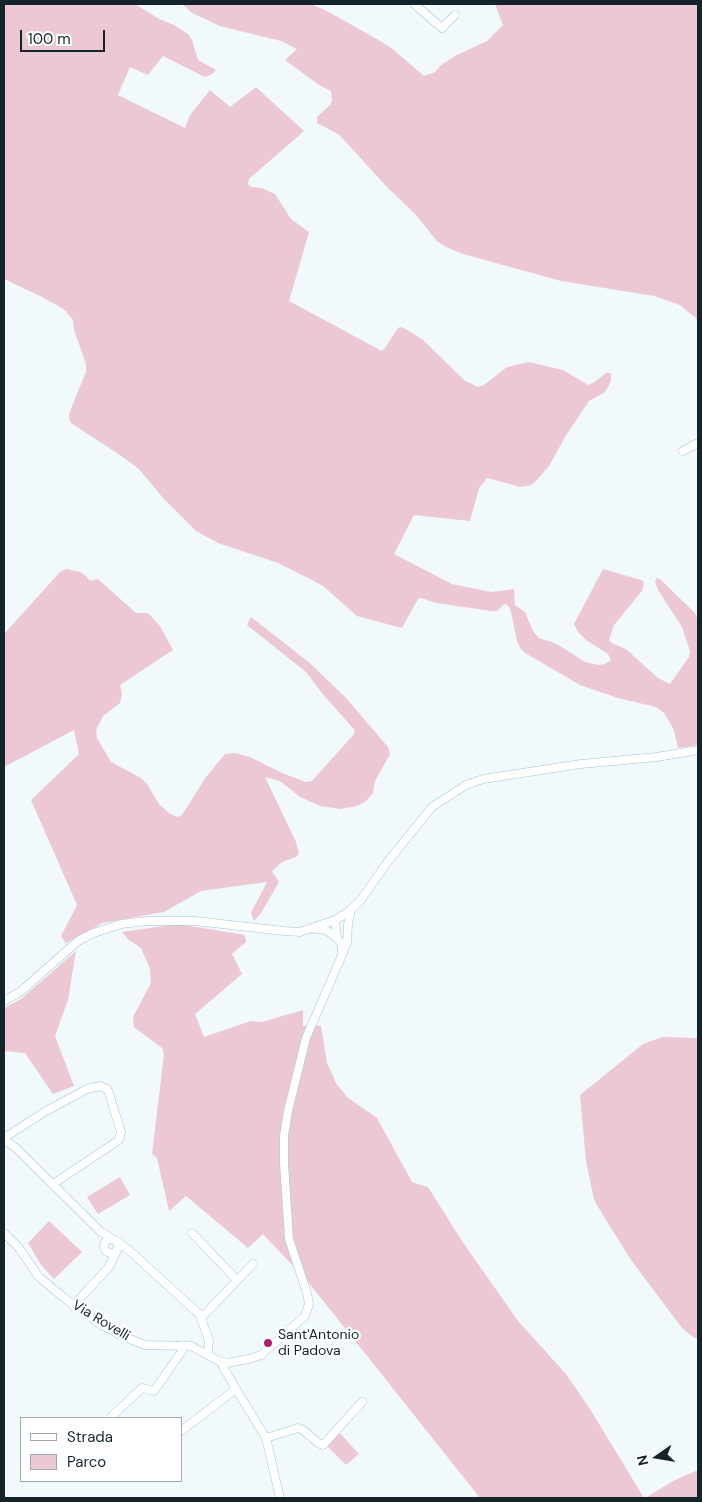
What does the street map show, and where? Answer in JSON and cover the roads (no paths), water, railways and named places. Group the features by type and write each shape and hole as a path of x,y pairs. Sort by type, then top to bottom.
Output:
{"street":[{"path":"414,4 442,28 455,15"},
{"path":"683,451 698,442"},
{"path":"4,1001 20,992 78,941 91,934 121,924 171,920 195,921 300,932 334,920 351,910 360,901 389,860 432,807 466,785 483,779 580,764 657,757 698,750"},
{"path":"280,1498 266,1438 223,1367 223,1363 261,1355 305,1316 308,1310 307,1293 288,1239 284,1136 288,1111 306,1038 347,942 351,910"},
{"path":"334,920 348,931"},
{"path":"334,920 337,938"},
{"path":"313,928 326,930 337,938 342,945 341,957"},
{"path":"53,1184 115,1144 121,1136 110,1093 104,1087 94,1086 46,1110 4,1139 53,1184 101,1232 109,1243 118,1247 109,1267 73,1306"},
{"name":"Via Rovelli","path":"4,1233 19,1248 39,1277 73,1306 101,1324 135,1342 155,1346 191,1346 223,1363"},
{"path":"192,1233 237,1280"},
{"path":"109,1243 110,1253 117,1250"},
{"path":"103,1274 109,1243"},
{"path":"109,1243 130,1250 201,1318 209,1340 208,1354"},
{"path":"201,1318 252,1264"},
{"path":"111,1417 142,1388 154,1391 184,1346"},
{"path":"182,1430 236,1389"},
{"path":"266,1438 298,1428 323,1445 362,1402"}],"place":[{"name":"Sant'Antonio di Padova","path":"268,1343"}]}
